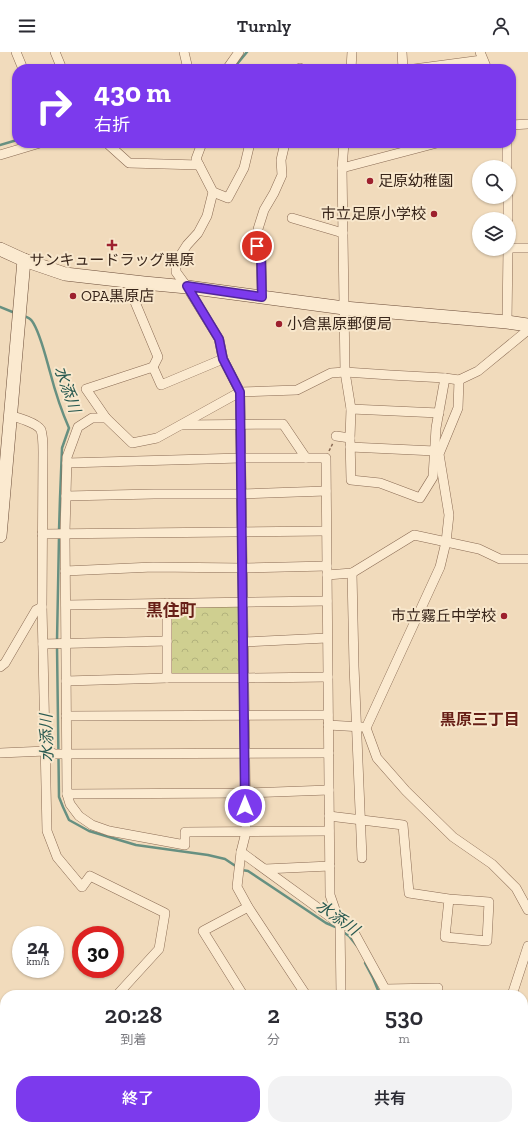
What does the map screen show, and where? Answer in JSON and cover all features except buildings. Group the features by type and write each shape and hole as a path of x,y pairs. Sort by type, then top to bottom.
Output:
{"street":[{"path":"16,52 22,64"},
{"path":"55,52 60,64"},
{"path":"184,52 187,64"},
{"path":"231,64 239,52"},
{"path":"351,64 352,52"},
{"path":"402,52 403,64"},
{"path":"440,64 481,56"},
{"path":"516,125 528,124"},
{"path":"0,155 23,148"},
{"path":"113,148 129,163 199,165"},
{"path":"200,148 196,159 213,192 228,198 244,168 249,148"},
{"path":"262,297 261,254 257,246 258,229 264,210 282,175 281,160 284,148"},
{"path":"344,148 342,168 345,372 351,409 351,480 380,483 420,498 433,477 436,428 445,378"},
{"path":"342,168 418,148"},
{"path":"507,148 508,160"},
{"path":"213,192 207,216 198,233 187,245 176,262 176,272 187,286 219,339 223,359 240,392 246,832 241,852 238,887 248,907 303,990"},
{"path":"292,218 343,234"},
{"path":"516,248 528,248"},
{"path":"0,249 24,260 65,274 144,283 187,286 344,308 528,325"},
{"path":"507,322 508,256"},
{"path":"0,536 24,260"},
{"path":"144,283 135,302 158,357 152,367 86,389 106,418 132,443 157,438 240,392 297,390 332,373 345,372 459,380 478,371 528,330"},
{"path":"152,367 161,385 223,359"},
{"path":"361,727 440,567 446,542 449,515 439,454 458,408 459,380"},
{"path":"351,409 439,413"},
{"path":"10,416 38,427 41,431 43,452 42,607 47,831 57,856 82,887 90,876 165,913 159,948 121,990"},
{"path":"106,418 92,418 78,427 67,457 66,496 60,533 65,571 66,605 66,716 61,754 70,804 79,816 92,825 109,831 185,845 185,832 330,831"},
{"path":"181,425 283,424 306,458"},
{"path":"336,436 350,442 435,451"},
{"path":"67,463 241,458 326,458 330,895 340,924 341,990"},
{"path":"66,496 242,494 326,491"},
{"path":"42,534 326,531"},
{"path":"65,571 153,567 242,568 352,573 414,534 479,549 500,559 528,559"},
{"path":"352,573 354,666 361,727 359,820 362,858"},
{"path":"66,605 327,601"},
{"path":"167,603 167,678"},
{"path":"0,667 5,663 36,610 42,607"},
{"path":"243,642 327,638"},
{"path":"43,644 167,641"},
{"path":"66,681 167,678 328,677"},
{"path":"66,716 328,715"},
{"path":"328,725 361,727"},
{"path":"361,727 377,758 406,791 453,837 492,864 516,888 528,910"},
{"path":"0,753 46,751 61,754 329,753"},
{"path":"68,794 245,793 329,790"},
{"path":"329,816 403,825 409,893 449,899 489,902 487,940 445,937 449,899"},
{"path":"241,852 340,924 351,927 384,990"},
{"path":"264,870 330,866"},
{"path":"240,990 203,932 248,907"},
{"path":"514,990 528,946"},
{"path":"412,990 438,988"}],"path":[{"path":"326,458 336,436"}],"green space":[{"path":"237,606 239,608 241,675 170,675 170,608"}],"waterway":[{"path":"237,64 247,52"},
{"path":"0,145 12,141"},
{"name":"水添川","path":"0,307 15,313"},
{"name":"水添川","path":"24,316 31,320 38,332 58,400 69,428 62,448 59,531"},
{"name":"水添川","path":"57,641 59,536"},
{"name":"水添川","path":"57,646 59,797 69,820 89,831 136,845 208,855 225,859 237,867"},
{"name":"水添川","path":"242,870 248,871 326,923 338,928"},
{"name":"水添川","path":"342,931 349,936 357,946"},
{"name":"水添川","path":"365,963 378,990"}],"place":[{"name":"足原幼稚園","path":"370,181"},
{"name":"市立足原小学校","path":"434,214"},
{"name":"サンキュードラッグ黒原","path":"112,245"},
{"name":"OPA黒原店","path":"73,296"},
{"name":"小倉黒原郵便局","path":"279,324"},
{"name":"市立霧丘中学校","path":"504,616"}],"district":[{"name":"黒住町","path":"171,610"},
{"name":"黒原三丁目","path":"480,719"}],"route":[{"path":"245,806 242,602 243,532 240,392 223,359 219,339 187,286 262,297 261,254 257,246"}]}
